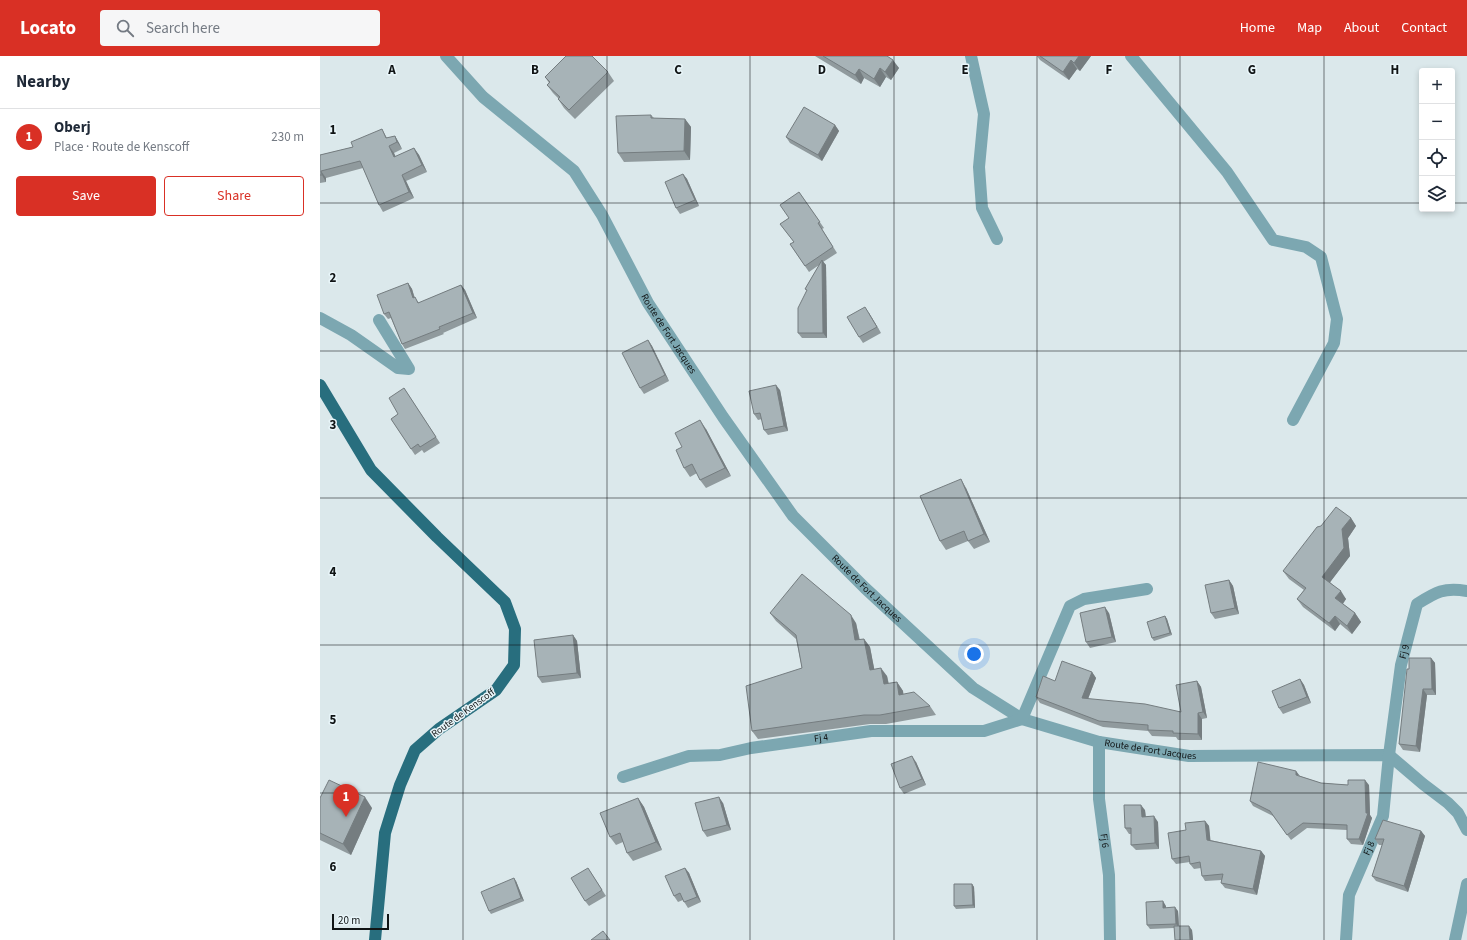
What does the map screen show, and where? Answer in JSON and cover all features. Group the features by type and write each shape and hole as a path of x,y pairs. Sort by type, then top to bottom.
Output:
{"main road":[{"name":"Route de Kenscoff","path":"320,385 371,470 437,537 505,602 515,629 514,666 496,690 439,729 415,750 400,785 385,833 375,940"}],"street":[{"name":"Route de Fort Jacques","path":"446,56 483,97 574,171 602,215 648,303 722,417 793,516 865,588 973,688 1022,719 1099,742 1189,756 1389,755"},
{"path":"971,56 984,114 980,167 982,208 998,239"},
{"path":"1131,56 1227,172 1273,240 1306,247 1321,257 1337,319 1334,343 1292,420"},
{"path":"320,318 351,335 398,368 409,370 379,320"},
{"path":"1022,719 1070,606 1084,600 1147,589"},
{"name":"Fj 9","path":"1389,755 1401,665 1416,604 1436,592 1456,589 1467,591"},
{"name":"Fj 4","path":"623,777 689,756 720,755 751,748 871,731 984,730 1022,719"},
{"name":"Fj 6","path":"1099,742 1099,799 1108,875 1110,940"},
{"path":"1389,755 1448,803 1458,813 1467,830"},
{"name":"Fj 8","path":"1346,940 1349,895 1383,816 1389,755"},
{"path":"1455,940 1467,884"}],"building":[{"path":"566,56 592,56 608,72 569,110 558,99 560,97 547,85 550,82 545,77"},
{"path":"823,56 887,56 893,60 885,72 880,68 874,79 859,69 855,75"},
{"path":"1040,56 1079,56 1074,63 1071,60 1063,72"},
{"path":"804,107 835,125 818,155 786,137"},
{"path":"651,115 651,118 685,119 684,151 618,153 616,116"},
{"path":"382,129 386,138 395,136 397,142 389,146 394,157 414,148 422,165 402,175 409,192 379,205 360,161 321,171 322,175 320,175 320,155 353,147 351,142"},
{"path":"683,174 695,200 676,208 665,182"},
{"path":"799,192 820,222 818,223 833,247 805,266 790,244 794,242 780,224 789,218 780,205"},
{"path":"822,260 823,333 798,333 798,308 807,290 805,289"},
{"path":"408,283 413,298 415,297 418,303 461,285 473,313 439,327 440,329 402,344 389,312 384,314 377,295"},
{"path":"865,307 877,327 859,337 847,317"},
{"path":"648,340 665,375 640,388 622,353"},
{"path":"776,385 784,426 764,430 760,413 754,414 749,391"},
{"path":"404,388 436,437 420,447 418,444 411,449 391,419 398,414 389,398"},
{"path":"700,420 725,468 700,480 692,464 684,468 676,450 682,447 675,433"},
{"path":"961,479 984,534 968,541 964,531 940,541 920,496"},
{"path":"1336,507 1351,518 1342,529 1344,548 1322,577 1341,591 1335,598 1355,613 1347,626 1335,616 1329,623 1297,599 1306,588 1283,571 1317,527 1321,526"},
{"path":"802,574 851,615 855,640 864,639 870,670 881,668 884,684 897,682 899,695 914,692 930,706 880,715 864,715 752,731 746,686 802,668 796,635 770,613"},
{"path":"1229,580 1235,608 1211,613 1205,585"},
{"path":"1105,607 1112,637 1086,642 1080,613"},
{"path":"1165,616 1170,633 1152,638 1147,622"},
{"path":"573,635 577,673 538,677 534,640"},
{"path":"1409,658 1431,658 1432,689 1423,689 1416,746 1399,744 1407,669 1409,669"},
{"path":"1062,661 1092,672 1082,698 1145,704 1181,712 1176,685 1197,681 1203,712 1198,713 1198,734 1148,730 1148,725 1099,721 1036,697 1043,676 1055,681"},
{"path":"1300,679 1307,697 1279,708 1272,691"},
{"path":"912,756 922,779 900,788 891,764"},
{"path":"1258,762 1296,771 1296,775 1321,783 1348,785 1348,780 1365,780 1366,813 1368,813 1359,839 1347,839 1347,825 1303,823 1287,835 1270,811 1250,801"},
{"path":"329,780 365,797 343,844 320,833 320,798"},
{"path":"719,797 727,825 703,831 695,803"},
{"path":"638,798 656,842 627,853 620,833 610,837 600,813"},
{"path":"1124,805 1141,805 1142,817 1154,816 1155,843 1131,845 1131,828 1125,828"},
{"path":"1383,820 1421,831 1404,886 1372,876 1384,839 1375,839"},
{"path":"1205,821 1207,840 1261,851 1253,889 1221,883 1223,874 1202,876 1200,862 1190,864 1189,856 1172,859 1168,833 1186,830 1185,823"},
{"path":"588,868 602,890 585,901 571,878"},
{"path":"685,868 697,897 684,902 680,893 674,896 665,876"},
{"path":"514,878 521,898 489,911 481,892"},
{"path":"954,884 972,884 973,905 954,906"},
{"path":"1163,901 1163,908 1175,907 1176,924 1147,925 1146,902"},
{"path":"1174,926 1189,926 1190,940 1175,940"},
{"path":"603,931 610,940 591,940"}],"place":[{"name":"Oberj","path":"346,817"}]}
